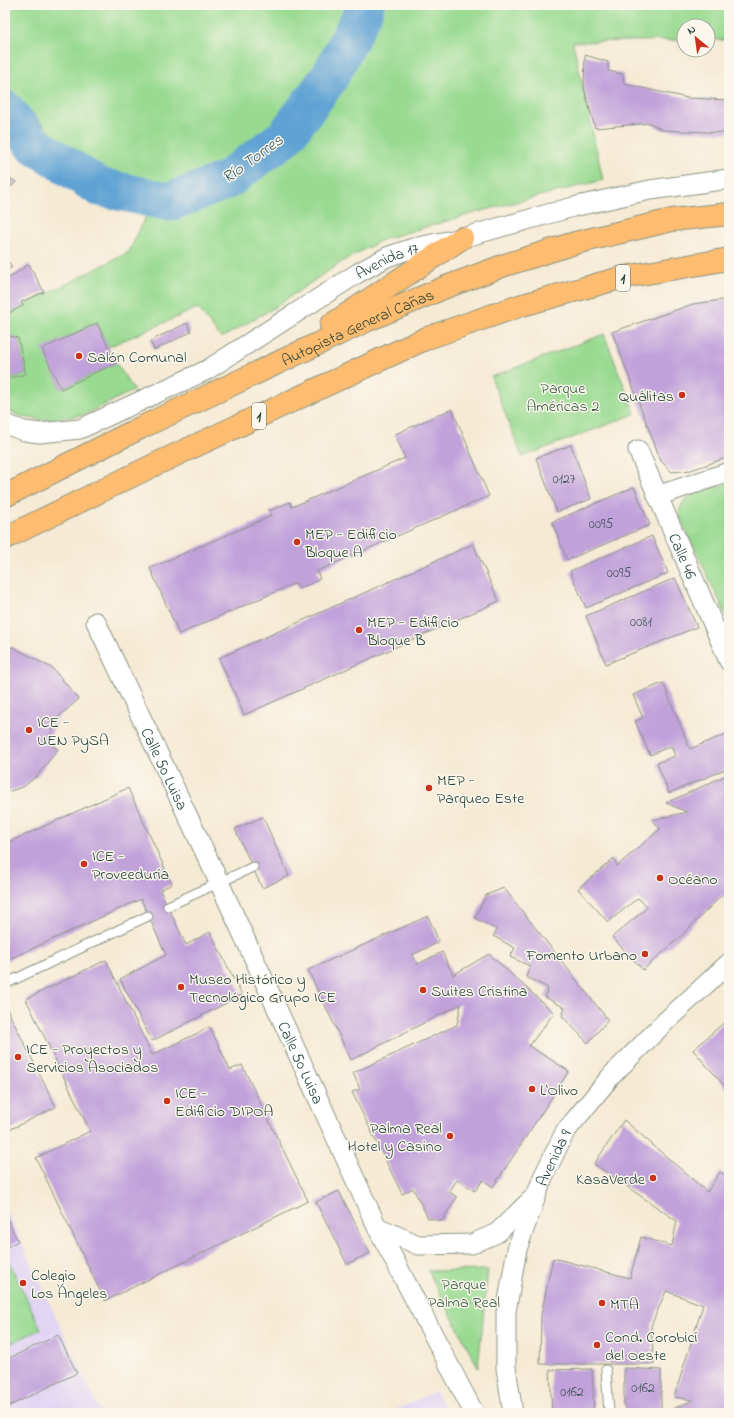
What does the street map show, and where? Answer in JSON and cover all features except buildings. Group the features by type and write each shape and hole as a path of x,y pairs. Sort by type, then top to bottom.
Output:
{"highway":[{"name":"Autopista General Cañas","path":"5,496 140,428 261,370 366,321 446,287 505,265 575,243 672,220 729,214"},
{"path":"261,370 462,238"},
{"name":"1","path":"5,538 154,465 427,338 519,306 624,277 729,259"}],"street":[{"name":"Avenida 17","path":"5,424 24,431 40,433 80,429 207,370 358,273 387,257 413,248 462,238 573,207 650,190 729,180"},
{"name":"Calle 46","path":"638,450 729,661"},
{"path":"657,496 729,472"},
{"name":"Calle 50 Luisa","path":"96,622 219,882 377,1227 474,1413"},
{"name":"Avenida 9","path":"513,1413 506,1368 506,1312 517,1249 543,1177 565,1132 612,1075 666,1021 729,963"},
{"path":"377,1227 418,1245 472,1244 497,1233 536,1194"}],"lane":[{"path":"168,906 253,867"},
{"path":"5,984 148,916"},
{"path":"606,1370 609,1413"}],"shaded area":[{"name":"Colegio Los Ángeles","path":"5,1207 75,1358 101,1413 5,1413"},
{"path":"436,1391 447,1413 389,1413"}],"green space":[{"path":"5,5 729,5 729,40 716,40 716,18 676,18 676,40 573,42 603,180 485,210 384,239 343,261 272,309 221,338 198,308 108,347 97,323 43,349 61,389 116,363 134,390 86,414 43,420 22,417 5,409 5,379 26,374 18,338 5,335 5,315 129,252 162,182 105,171 52,134 8,89 5,78"},
{"name":"Parque Américas 2","path":"604,334 635,414 522,457 491,377"},
{"path":"729,483 729,621 680,517 680,509 685,500 690,496"},
{"path":"5,1253 41,1329 5,1346"},
{"name":"Parque Palma Real","path":"488,1270 478,1367 428,1271"}],"waterway":[{"name":"Río Torres","path":"5,110 33,144 99,187 170,202 227,180 285,137 329,78 362,15 365,5"}],"place":[{"name":"Salón Comunal","path":"79,356"},
{"name":"Quálitas","path":"682,395"},
{"name":"MEP - Edificio Bloque A","path":"297,542"},
{"name":"MEP - Edificio Bloque B","path":"359,630"},
{"name":"ICE - UEN PySA","path":"29,730"},
{"name":"MEP - Parqueo Este","path":"429,788"},
{"name":"ICE - Proveeduría","path":"84,864"},
{"name":"Océano","path":"660,878"},
{"name":"Fomento Urbano","path":"645,954"},
{"name":"Museo Histórico y Tecnológico Grupo ICE","path":"181,987"},
{"name":"Suites Cristina","path":"423,990"},
{"name":"ICE - Proyectos y Servicios Asociados","path":"18,1057"},
{"name":"L'Olivo","path":"532,1089"},
{"name":"ICE - Edificio DIPOA","path":"167,1101"},
{"name":"Palma Real Hotel y Casino","path":"450,1136"},
{"name":"KasaVerde","path":"653,1178"},
{"name":"Colegio Los Ángeles","path":"23,1283"},
{"name":"MTA","path":"602,1303"},
{"name":"Cond. Corobicí del Oeste","path":"597,1345"}]}
